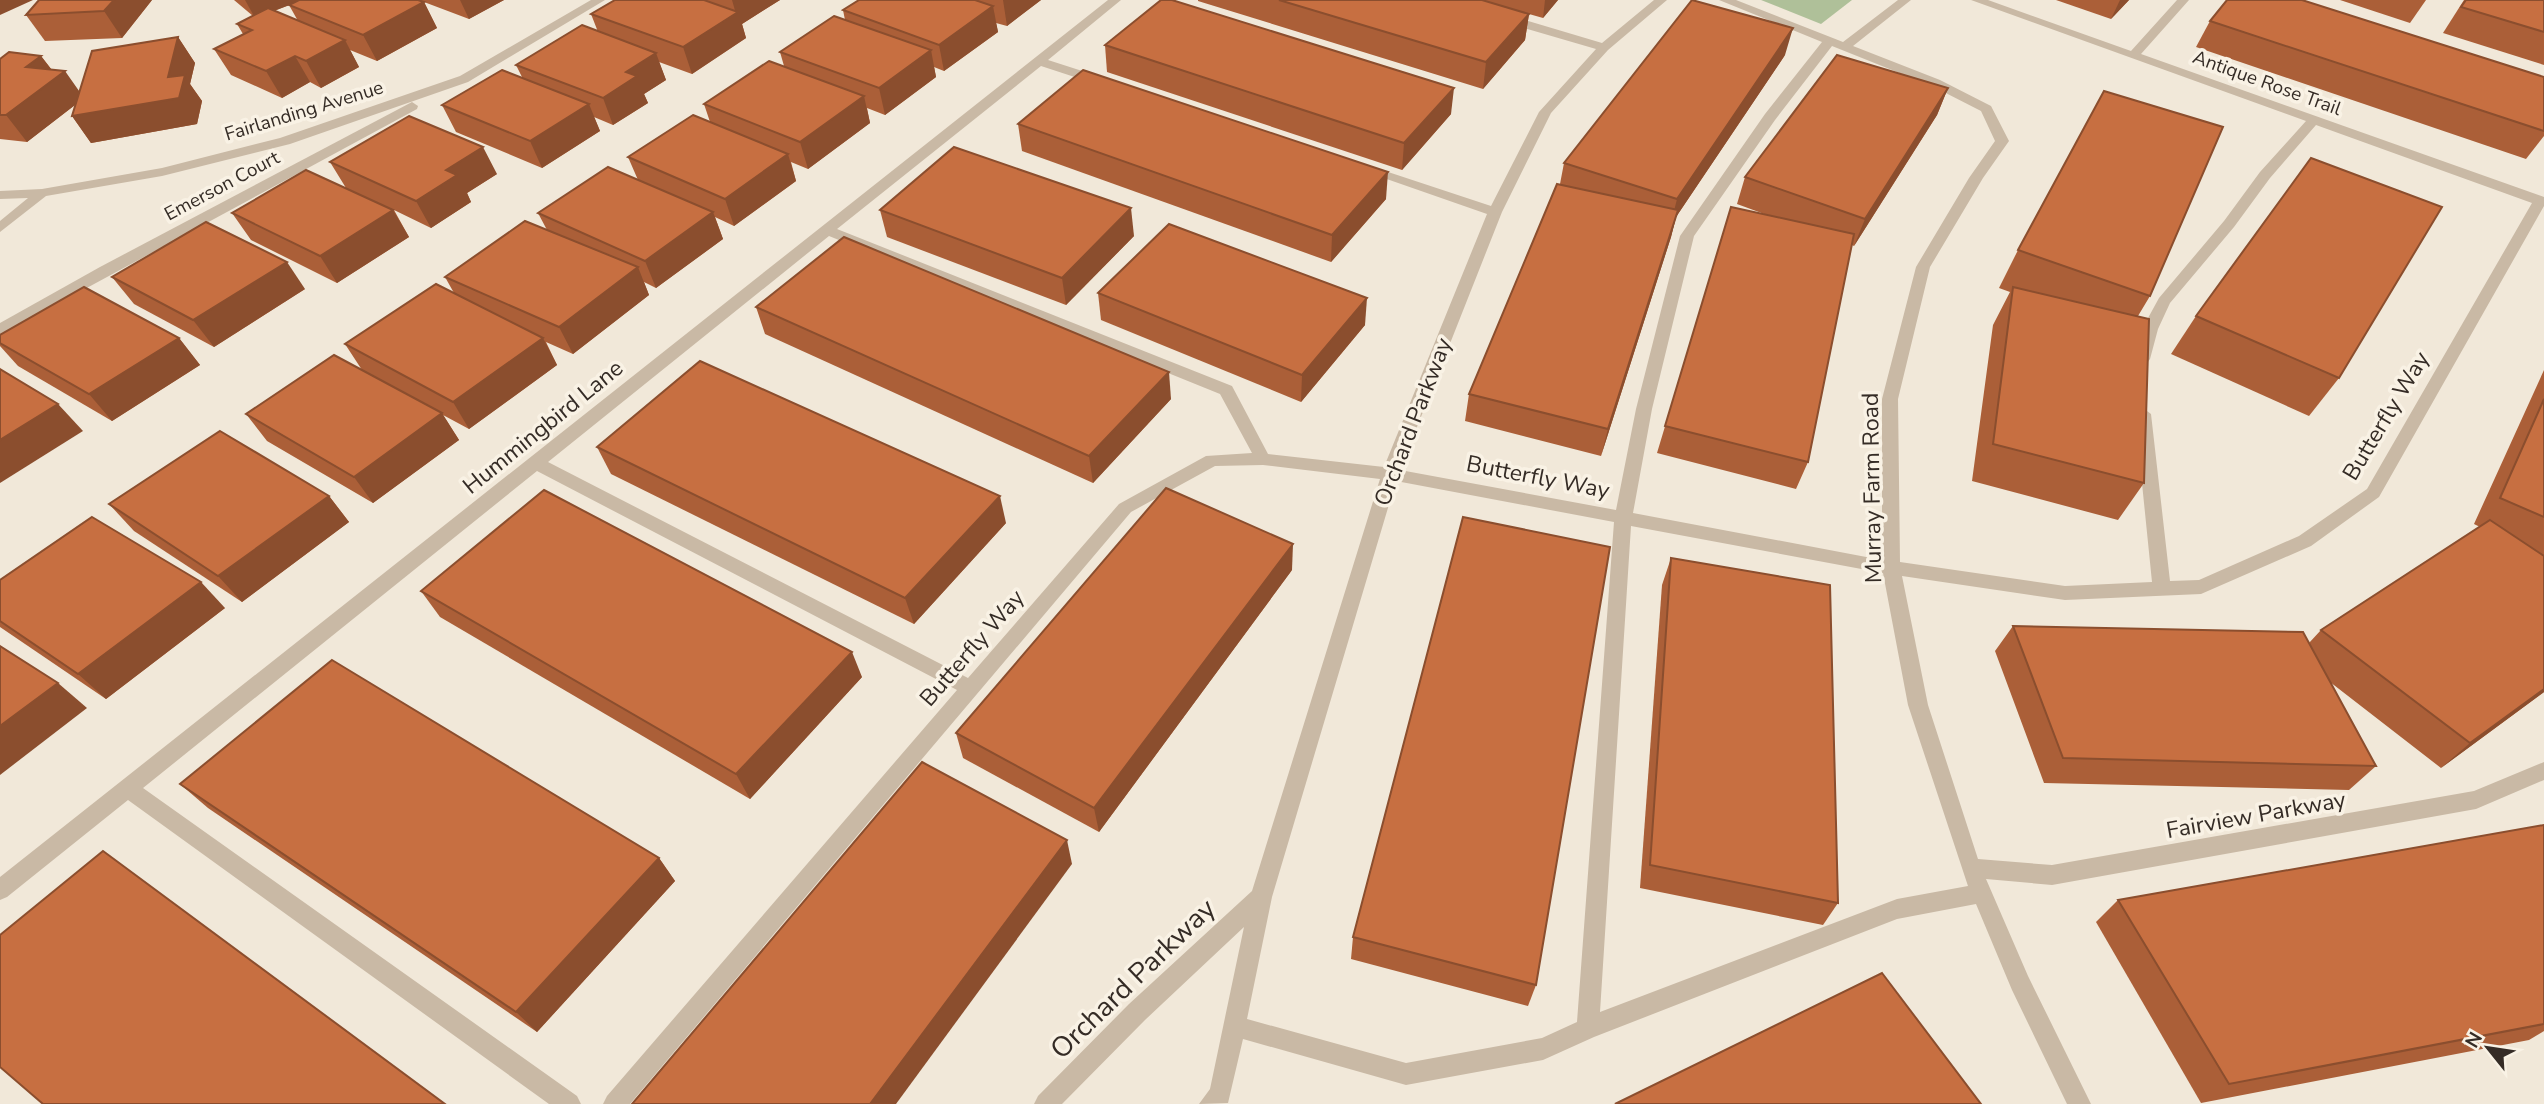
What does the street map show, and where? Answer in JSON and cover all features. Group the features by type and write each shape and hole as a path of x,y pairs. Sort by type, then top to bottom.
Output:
{"street":[{"name":"Fairlanding Avenue","path":"0,195 42,193 162,172 285,141 464,79 599,0"},
{"name":"Hummingbird Lane","path":"0,890 1115,0"},
{"name":"Orchard Parkway","path":"1212,1104 1220,1095 1261,897 1390,474 1495,212 1545,112 1604,47 1661,0"},
{"name":"Murray Farm Road","path":"1725,0 1936,83 1986,110 2002,141 1976,178 1923,267 1890,399 1891,568 1918,705 1971,868 2020,983 2079,1104"},
{"path":"1588,1028 1623,518 1644,409 1687,236 1770,117 1838,43 1905,0"},
{"name":"Antique Rose Trail","path":"1977,0 2542,202"},
{"path":"2133,55 2183,0"},
{"path":"1490,14 1604,47"},
{"path":"1039,61 1117,87"},
{"name":"Emerson Court","path":"0,330 105,270 464,79"},
{"path":"2138,371 2150,329 2164,301 2229,224 2265,175 2314,120"},
{"path":"1352,165 1495,212"},
{"path":"0,228 42,193"},
{"name":"Butterfly Way","path":"615,1104 1125,508 1212,460 1263,460 1390,474 1891,568 2066,593 2201,587 2293,546 2373,494 2542,202"},
{"path":"827,230 1226,390 1263,460"},
{"path":"2141,398 2162,589"},
{"path":"535,463 970,688"},
{"name":"Fairview Parkway","path":"1971,868 2052,875 2476,800 2544,771"},
{"path":"128,788 569,1104"},
{"path":"1234,1026 1406,1074 1543,1049 1588,1028 1897,909 1981,893"},
{"name":"Orchard Parkway","path":"1046,1104 1137,1012 1261,897"}],"green space":[{"path":"1761,0 1852,0 1821,24"}],"building":[{"path":"39,0 114,0 104,11 26,15"},
{"path":"299,0 424,2 363,35 289,5"},
{"path":"615,0 704,0 738,12 683,47 591,14"},
{"path":"859,0 975,0 993,6 939,45 843,10"},
{"path":"1161,0 1172,0 1454,88 1404,143 1105,45"},
{"path":"1279,0 1482,0 1529,14 1486,62"},
{"path":"1692,0 1793,28 1677,199 1564,163"},
{"path":"2227,0 2302,0 2544,77 2544,131 2210,21"},
{"path":"2466,0 2544,0 2544,32 2461,7"},
{"path":"268,8 345,40 306,61 295,56 266,71 214,49 252,30 237,24"},
{"path":"834,16 931,50 879,88 780,52"},
{"path":"582,25 656,53 626,72 637,76 603,98 516,65"},
{"path":"178,37 168,77 185,75 179,98 72,116 92,51"},
{"path":"9,52 41,56 26,67 65,71 6,115 0,115 0,59"},
{"path":"1837,55 1948,88 1865,219 1745,177"},
{"path":"769,61 864,96 800,142 704,104"},
{"path":"502,70 589,104 530,141 442,105"},
{"path":"1083,70 1388,172 1332,235 1018,124"},
{"path":"2104,91 2223,127 2150,296 2018,250"},
{"path":"693,115 788,154 725,199 628,157"},
{"path":"409,116 483,147 446,170 457,175 416,201 330,162"},
{"path":"954,147 1131,208 1062,278 880,210"},
{"path":"2311,158 2442,207 2339,378 2196,316"},
{"path":"608,167 713,212 645,261 538,213"},
{"path":"306,170 393,210 320,256 232,213"},
{"path":"1557,184 1678,210 1608,429 1469,394"},
{"path":"1731,207 1854,234 1808,462 1665,426"},
{"path":"525,221 638,267 559,327 445,277"},
{"path":"206,222 287,262 193,320 112,277"},
{"path":"1169,224 1367,298 1302,375 1098,293"},
{"path":"844,237 1169,372 1089,456 756,307"},
{"path":"436,284 543,338 453,402 345,344"},
{"path":"84,287 179,338 89,394 0,343 0,335"},
{"path":"2013,287 2149,319 2144,483 1993,444"},
{"path":"334,355 442,413 354,477 246,414"},
{"path":"700,361 1000,496 905,598 597,447"},
{"path":"0,369 58,404 0,440"},
{"path":"2544,399 2544,517 2500,498"},
{"path":"220,431 329,496 218,576 109,504"},
{"path":"1166,488 1293,544 1094,808 956,733"},
{"path":"544,490 852,652 736,774 421,591"},
{"path":"92,517 201,582 78,674 0,621 0,580"},
{"path":"1463,517 1610,547 1536,985 1353,937"},
{"path":"2490,520 2544,556 2544,689 2470,743 2321,630"},
{"path":"1671,558 1830,585 1838,903 1650,865"},
{"path":"2013,626 2303,632 2376,766 2063,758"},
{"path":"0,646 58,683 0,726"},
{"path":"332,660 659,858 516,1012 180,784"},
{"path":"922,762 1067,840 870,1104 632,1104"},
{"path":"2544,825 2544,1024 2229,1084 2118,900"},
{"path":"103,851 445,1104 43,1104 0,1067 0,935"},
{"path":"1882,973 1981,1104 1615,1104"}]}
